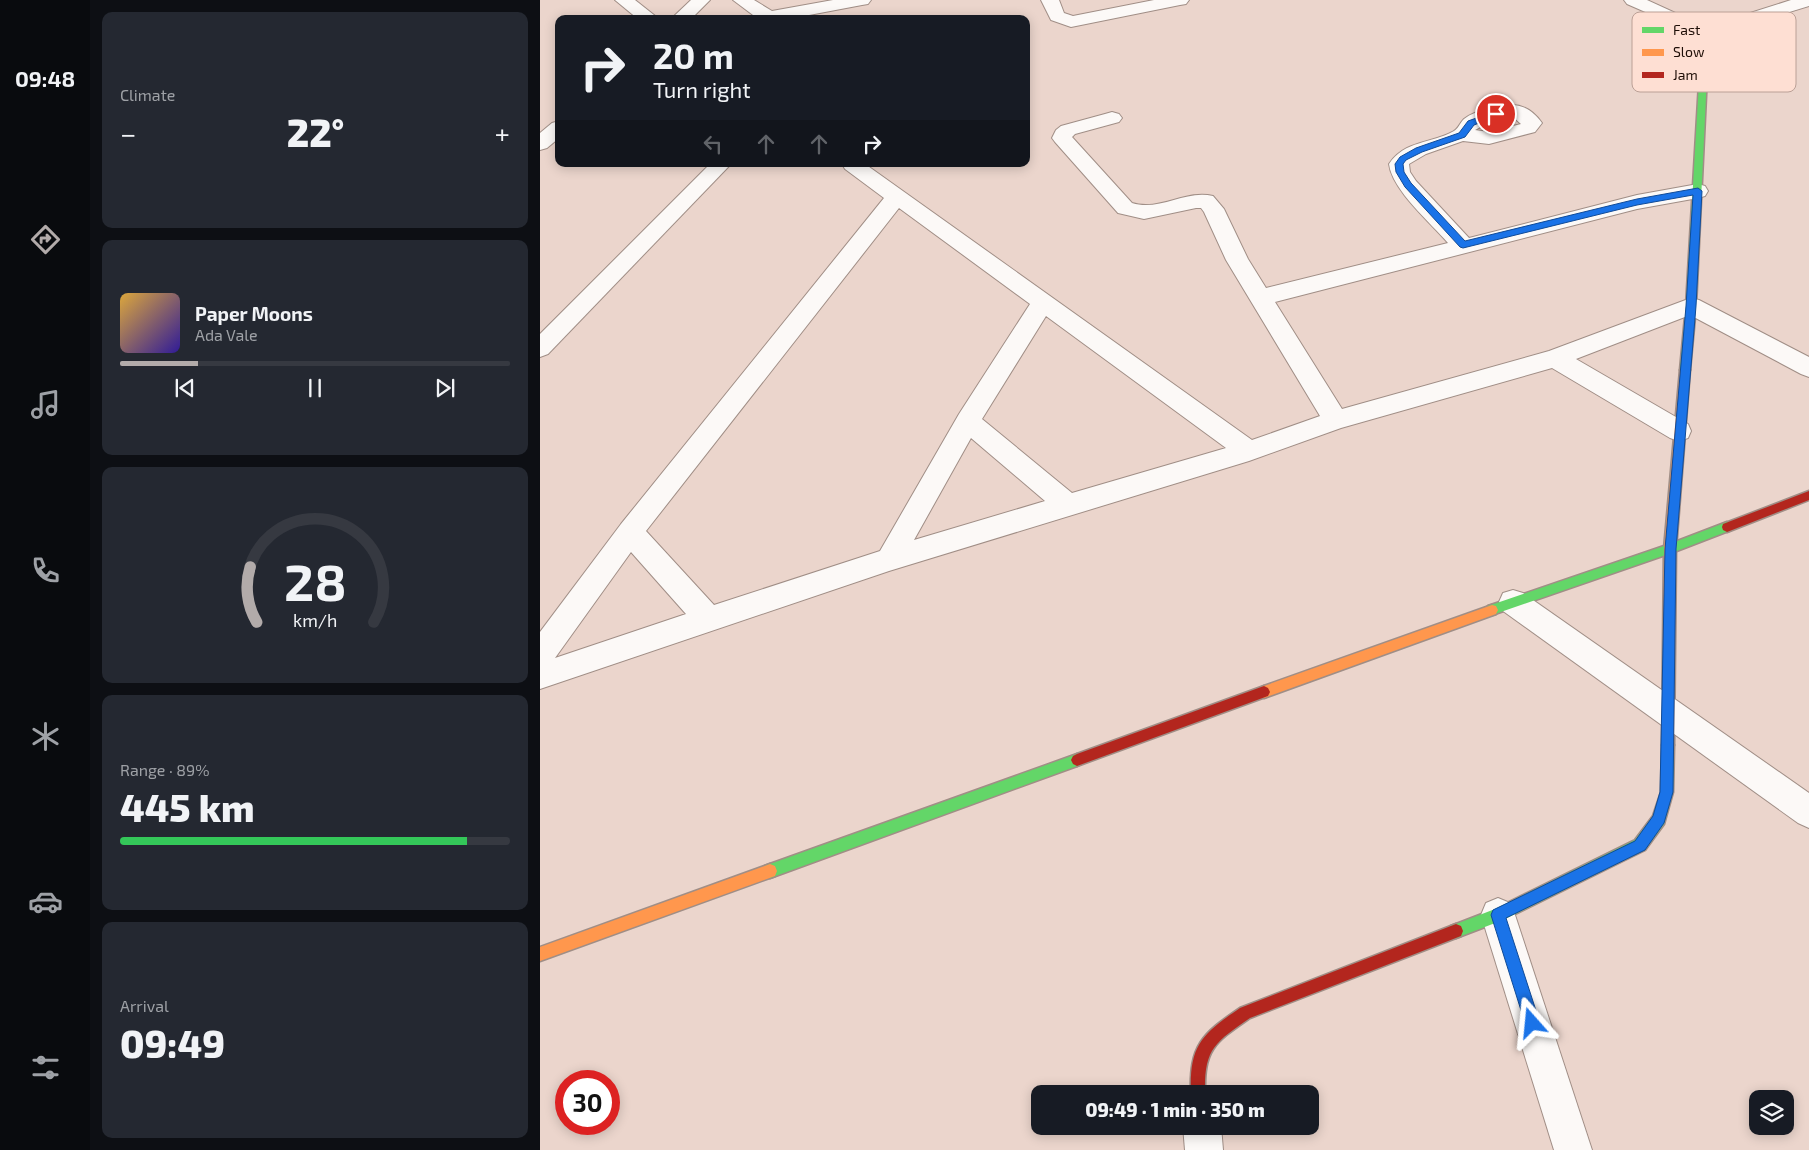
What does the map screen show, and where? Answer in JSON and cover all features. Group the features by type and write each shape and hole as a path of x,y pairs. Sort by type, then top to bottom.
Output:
{"street":[{"path":"624,0 645,15"},
{"path":"684,15 700,0"},
{"path":"742,0 760,15"},
{"path":"780,15 862,0"},
{"path":"1050,0 1057,16 1071,22 1180,0"},
{"path":"1633,0 1659,12"},
{"path":"1773,12 1809,1"},
{"path":"1198,1085 1197,1064 1201,1051 1210,1038 1245,1013 1498,915 1640,845 1659,819 1667,792 1670,549 1691,306 1702,92"},
{"path":"1112,118 1068,130 1063,134 1062,138 1125,208 1132,212 1143,213 1192,200 1206,201 1212,209 1237,260 1336,420"},
{"path":"540,144 555,131"},
{"path":"1462,135 1419,150 1402,158 1399,164 1400,172 1408,185 1463,245"},
{"path":"540,348 719,167"},
{"path":"856,167 1249,451"},
{"path":"1260,298 1637,202 1698,191"},
{"path":"540,655 630,532 897,196"},
{"path":"889,559 968,421 1043,302"},
{"path":"540,676 708,618 889,559 1249,451 1336,420 1555,358 1691,306 1809,368"},
{"path":"1555,358 1679,431"},
{"path":"968,421 1068,505"},
{"path":"540,954 1513,602 1670,549 1809,495"},
{"path":"630,532 708,618"},
{"path":"1513,602 1668,712 1806,805"},
{"path":"1498,915 1573,1150"},
{"path":"1203,1135 1204,1150"}],"traffic: fast":[{"path":"1685,370 1691,306 1702,92"},
{"path":"1492,610 1670,549 1727,527"},
{"path":"1456,931 1498,915 1640,845 1659,819 1667,792 1668,745"},
{"path":"770,871 1077,760"}],"traffic: slow":[{"path":"1668,745 1670,549 1685,370"},
{"path":"1264,692 1492,610"},
{"path":"540,954 770,871"}],"traffic: jam":[{"path":"1727,527 1809,495"},
{"path":"1077,760 1264,692"},
{"path":"1198,1085 1199,1065 1206,1045 1221,1030 1245,1013 1456,931"}],"route":[{"path":"1496,114 1471,123 1462,135 1402,158 1399,164 1400,172 1408,185 1463,245 1637,202 1698,191 1691,306 1670,549 1667,792 1659,819 1640,845 1498,915 1532,1023"}]}
